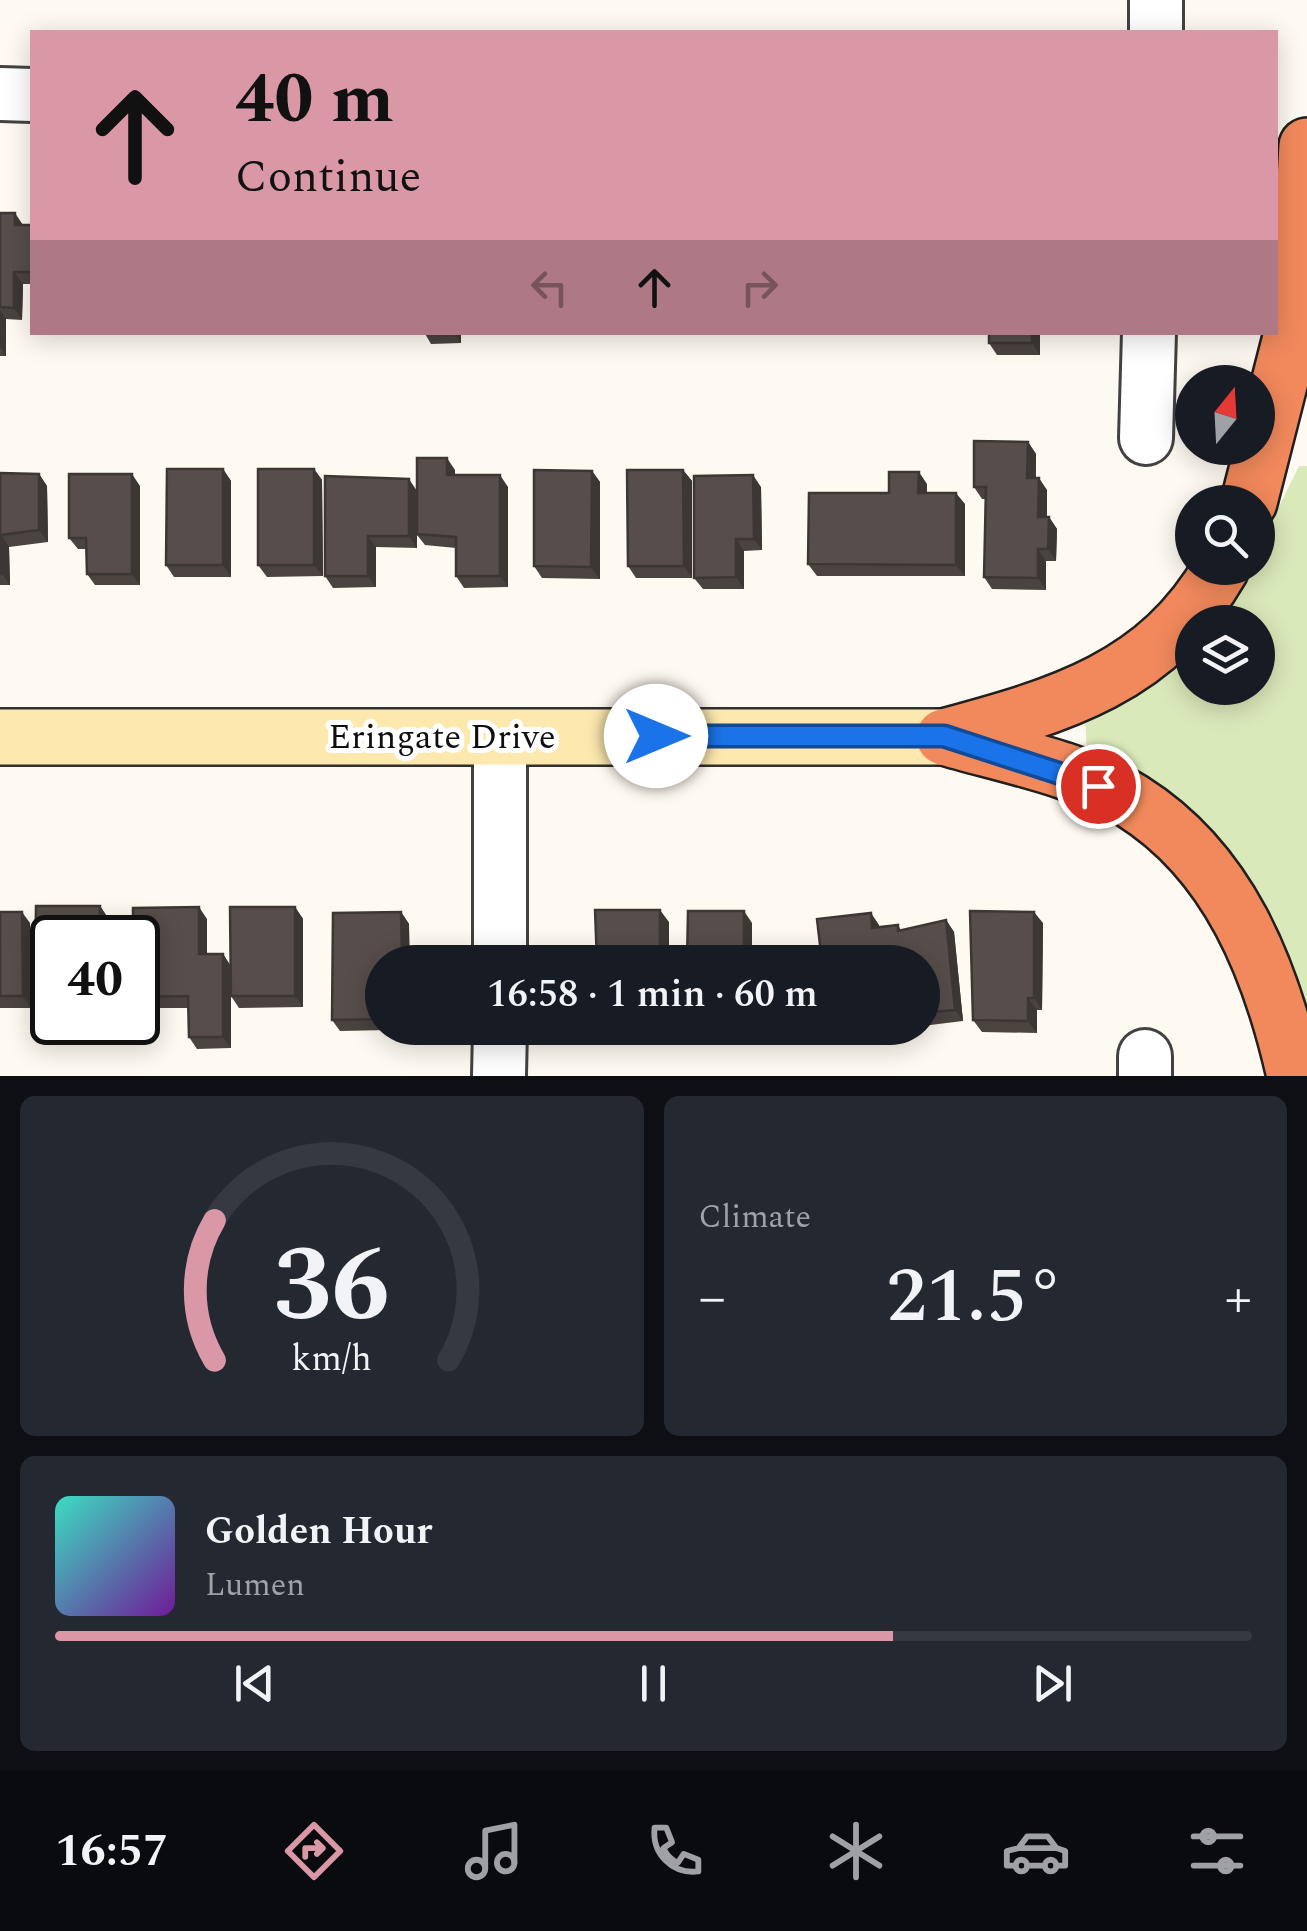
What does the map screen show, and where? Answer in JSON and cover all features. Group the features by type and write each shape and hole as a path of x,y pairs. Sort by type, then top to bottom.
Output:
{"highway":[{"path":"1254,485 1297,314 1307,146"},
{"path":"944,736 1034,712 1093,688 1160,645 1208,585"},
{"path":"944,736 1118,794 1176,833 1216,880 1257,947 1281,1015 1296,1076"}],"street":[{"path":"1156,0 1156,30"},
{"path":"0,94 30,94"},
{"path":"1146,438 1149,335"},
{"name":"Eringate Drive","path":"0,736 944,736"},
{"path":"500,736 500,945"},
{"path":"500,1045 500,1076"}],"green space":[{"path":"1299,466 1307,466 1307,1027 1265,922 1205,821 1087,756 1085,716 1175,655 1175,705 1275,705 1275,605 1221,605 1235,585 1275,585 1275,515"}],"building":[{"path":"0,213 15,213 15,225 30,225 30,272 14,272 14,308 0,307"},
{"path":"989,335 1032,335 1032,343 989,343"},
{"path":"974,441 1028,442 1027,478 1039,478 1038,517 1049,517 1048,549 1038,549 1038,578 984,577 986,487 974,487"},
{"path":"417,458 447,458 447,475 500,475 500,576 456,576 456,537 417,534"},
{"path":"167,469 223,469 223,565 166,565"},
{"path":"258,469 314,469 314,565 258,565"},
{"path":"534,470 592,471 591,567 534,566"},
{"path":"627,470 683,470 684,566 628,566"},
{"path":"889,472 919,472 918,493 956,493 956,565 808,564 809,493 889,493"},
{"path":"0,473 39,474 39,530 1,535 0,574"},
{"path":"69,474 132,474 132,574 87,574 86,538 69,538"},
{"path":"753,475 754,539 736,539 736,577 694,578 694,476"},
{"path":"325,476 409,479 409,536 368,536 368,576 325,576"},
{"path":"36,906 100,906 100,915 36,915"},
{"path":"199,907 199,954 223,954 223,1037 189,1037 188,996 160,997 160,915 133,915 133,908"},
{"path":"230,907 295,907 295,996 231,996"},
{"path":"595,910 660,910 660,945 596,945"},
{"path":"688,911 744,911 744,945 687,945"},
{"path":"970,911 1034,912 1034,998 1028,998 1028,1021 973,1020"},
{"path":"0,912 22,912 23,996 0,996"},
{"path":"401,912 402,945 365,945 365,1019 332,1020 333,913"},
{"path":"871,913 872,928 898,925 898,931 946,920 955,1010 940,1011 940,945 820,945 817,919"}],"route":[{"path":"656,736 944,736 1098,786"}]}
